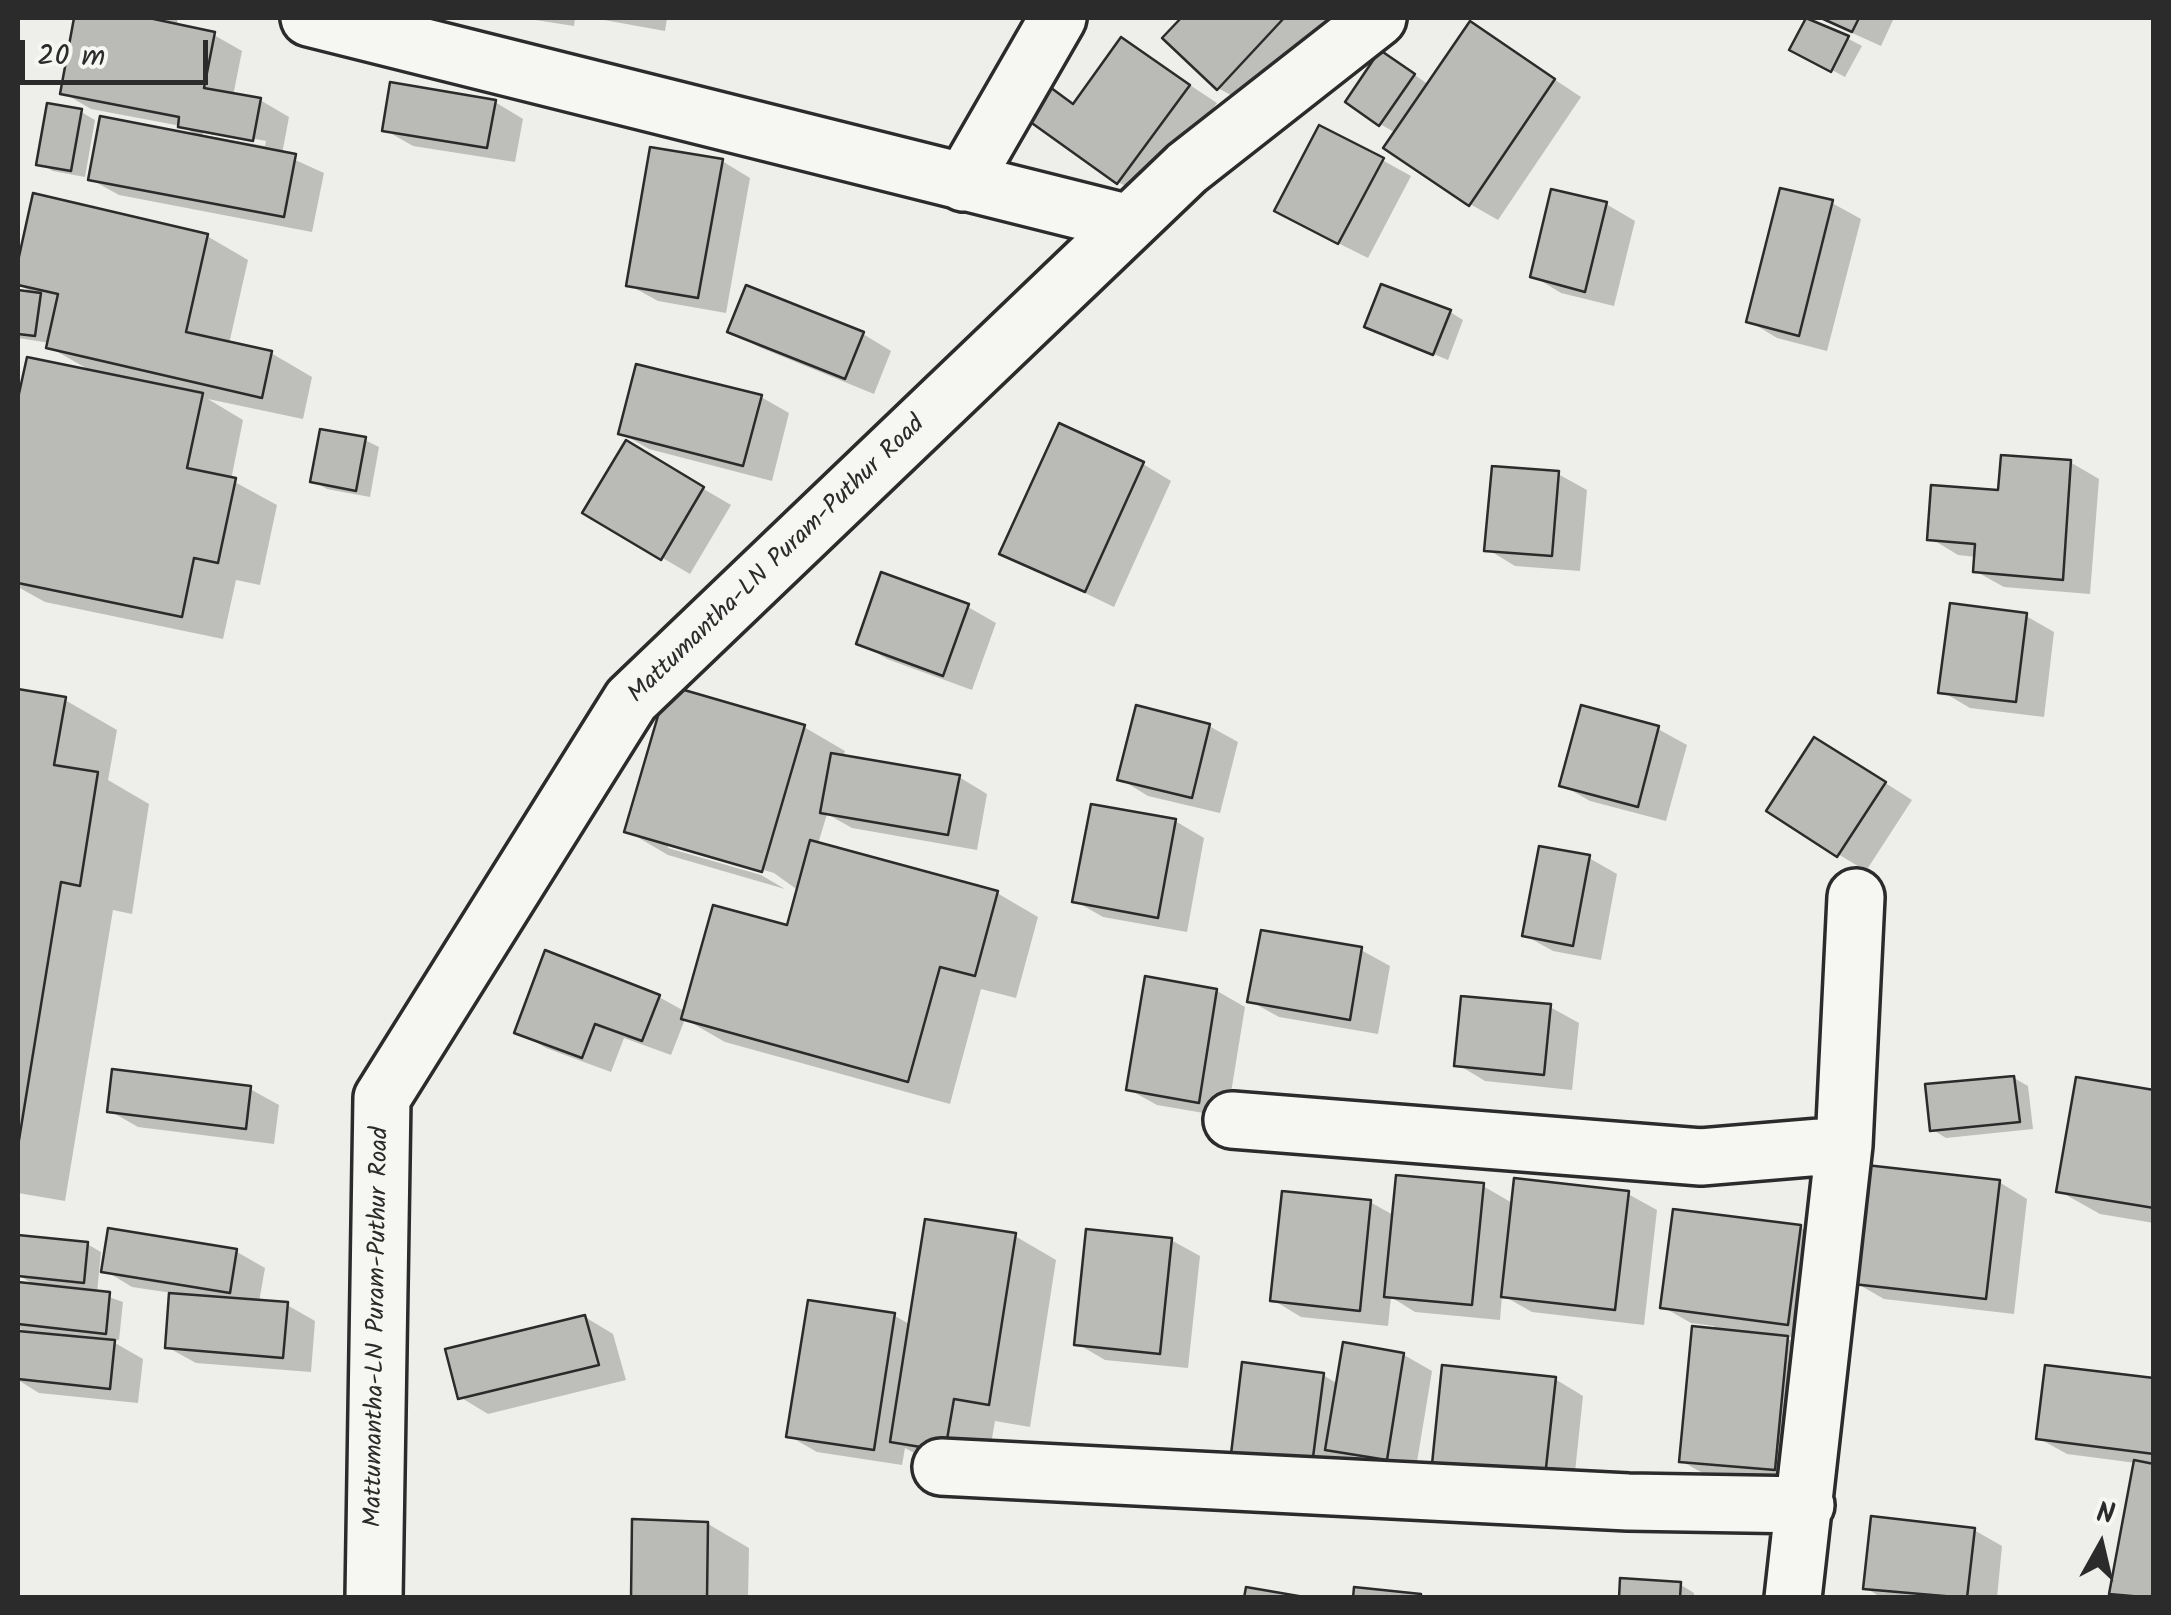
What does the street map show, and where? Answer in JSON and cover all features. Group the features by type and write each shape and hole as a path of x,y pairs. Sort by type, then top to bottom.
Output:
{"street":[{"path":"309,18 1129,223"},
{"path":"962,183 1058,18"},
{"name":"Mattumantha-LN Puram-Puthur Road","path":"374,1598 382,1098 631,700 1187,168 1378,18"},
{"path":"1793,1598 1844,1145 1856,897"},
{"path":"1232,1120 1701,1156 1844,1145"},
{"path":"941,1467 1628,1502 1806,1505"}],"building":[{"path":"74,18 149,18 215,32 204,88 261,98 253,141 178,127 179,117 60,94"},
{"path":"1181,18 1284,18 1217,90 1162,38"},
{"path":"1806,18 1849,36 1831,72 1789,50"},
{"path":"1821,18 1859,18 1852,32"},
{"path":"1470,21 1555,79 1469,206 1383,148"},
{"path":"1121,37 1190,85 1117,184 1015,111 1039,79 1073,104"},
{"path":"1380,50 1415,74 1379,126 1345,102"},
{"path":"390,82 496,100 487,148 382,131"},
{"path":"47,103 82,109 71,171 36,165"},
{"path":"100,116 296,154 284,217 88,180"},
{"path":"1319,125 1384,158 1338,244 1274,211"},
{"path":"650,147 723,159 698,298 626,286"},
{"path":"1780,188 1833,200 1799,336 1746,322"},
{"path":"1551,189 1607,202 1585,292 1530,277"},
{"path":"33,193 208,234 186,332 272,351 262,398 46,348 58,294 18,285 18,261"},
{"path":"1381,284 1451,310 1433,355 1364,327"},
{"path":"746,285 864,332 845,379 727,332"},
{"path":"18,290 41,293 35,336 18,334"},
{"path":"27,357 203,393 187,468 236,478 218,563 194,558 182,617 18,583 18,398"},
{"path":"636,364 762,395 743,466 618,434"},
{"path":"1059,423 1144,462 1085,592 999,554"},
{"path":"320,429 366,437 356,491 310,482"},
{"path":"626,440 704,487 661,560 582,513"},
{"path":"2001,455 2071,460 2063,580 1973,572 1975,544 1927,540 1931,485 1998,490"},
{"path":"1492,466 1559,471 1552,556 1484,551"},
{"path":"881,572 969,604 943,676 856,644"},
{"path":"1950,603 2027,613 2016,702 1938,693"},
{"path":"667,685 805,725 762,872 624,832"},
{"path":"18,689 66,697 54,765 98,772 80,886 61,882 18,1146"},
{"path":"1136,705 1210,724 1192,798 1117,780"},
{"path":"1581,705 1659,726 1638,807 1559,786"},
{"path":"1814,737 1886,782 1837,857 1766,811"},
{"path":"831,753 960,775 948,835 820,813"},
{"path":"1091,804 1176,819 1158,918 1072,902"},
{"path":"810,840 998,891 975,976 940,967 908,1082 681,1019 713,905 787,925"},
{"path":"1539,846 1590,855 1573,946 1522,936"},
{"path":"1261,930 1362,947 1350,1020 1247,1002"},
{"path":"545,950 660,995 642,1041 595,1024 582,1058 514,1033"},
{"path":"1145,976 1217,989 1199,1103 1126,1090"},
{"path":"1461,996 1551,1004 1544,1075 1454,1066"},
{"path":"112,1069 251,1086 246,1129 107,1112"},
{"path":"2014,1076 2020,1122 1930,1131 1925,1084"},
{"path":"2076,1077 2154,1090 2154,1208 2056,1192"},
{"path":"1866,1165 2000,1180 1986,1299 1853,1284"},
{"path":"1396,1175 1484,1183 1472,1305 1384,1297"},
{"path":"1514,1178 1629,1191 1615,1310 1501,1297"},
{"path":"1282,1191 1371,1200 1360,1311 1270,1301"},
{"path":"1673,1209 1801,1225 1788,1325 1660,1308"},
{"path":"925,1219 1016,1233 989,1405 954,1399 945,1451 890,1442"},
{"path":"108,1228 237,1249 230,1293 101,1272"},
{"path":"1086,1229 1172,1238 1160,1354 1074,1345"},
{"path":"18,1235 88,1242 84,1283 18,1276"},
{"path":"18,1282 110,1292 106,1334 18,1324"},
{"path":"169,1293 288,1302 283,1358 165,1348"},
{"path":"808,1300 895,1313 874,1450 786,1437"},
{"path":"585,1315 599,1365 458,1399 445,1349"},
{"path":"1692,1326 1788,1336 1775,1470 1679,1462"},
{"path":"18,1331 115,1340 110,1389 18,1379"},
{"path":"1343,1342 1404,1353 1387,1460 1325,1450"},
{"path":"1242,1362 1324,1373 1312,1465 1231,1454"},
{"path":"1442,1365 1556,1377 1543,1495 1430,1484"},
{"path":"2045,1365 2154,1378 2154,1454 2036,1439"},
{"path":"2134,1460 2154,1464 2154,1598 2109,1594"},
{"path":"1871,1516 1975,1528 1967,1598 1863,1589"},
{"path":"632,1519 708,1522 707,1598 631,1598"},
{"path":"1620,1578 1681,1582 1680,1598 1619,1598"},
{"path":"1246,1587 1310,1598 1244,1598"},
{"path":"1354,1587 1421,1594 1421,1598 1353,1598"}]}
